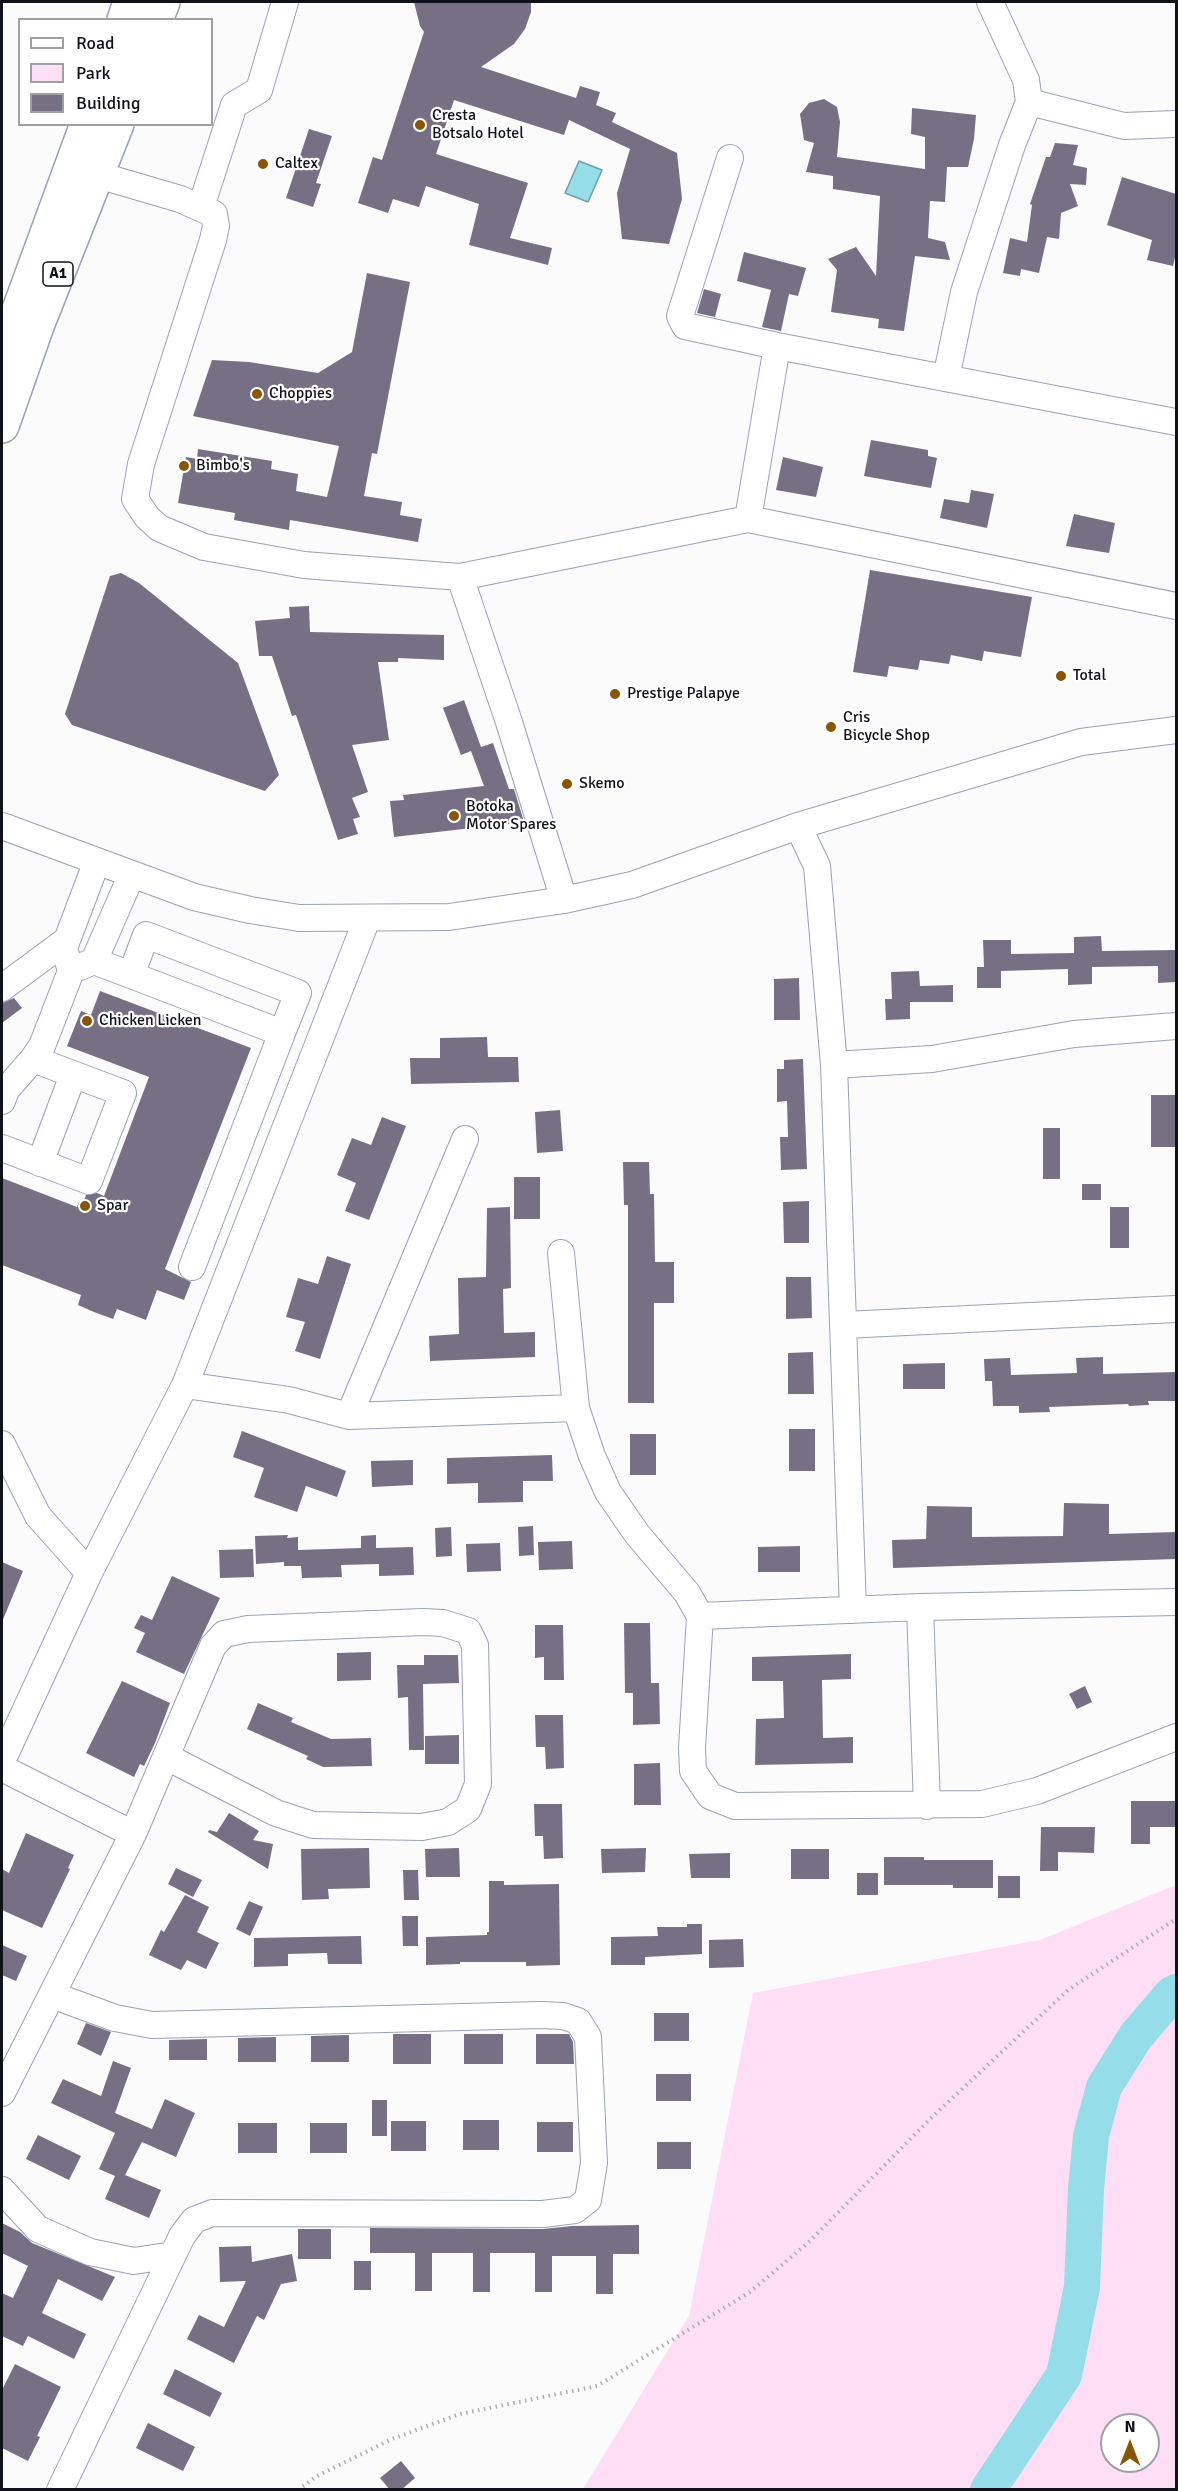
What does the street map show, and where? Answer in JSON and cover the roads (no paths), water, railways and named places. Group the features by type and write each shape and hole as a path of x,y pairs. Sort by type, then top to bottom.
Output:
{"highway":[{"path":"125,18 130,2"},
{"path":"157,18 163,2"},
{"name":"A1","path":"2,426 37,326 85,171 87,126"},
{"name":"A1","path":"2,352 85,171 116,126"}],"street":[{"path":"201,207 234,105 259,90 285,2"},
{"path":"946,378 964,292 1012,145 1029,102 1026,80 990,2"},
{"path":"1029,102 1124,126 1176,124"},
{"path":"730,158 682,309 681,321 685,326 777,346 1176,422"},
{"path":"85,171 180,199 214,214 216,226 141,464 135,498 147,517 159,528 204,547 304,566 460,577 748,519 1176,606"},
{"path":"748,519 777,346"},
{"path":"460,577 509,722 564,900"},
{"path":"2,826 194,897 250,910 299,918 449,917 564,900 632,885 798,826 1081,742 1176,730"},
{"path":"798,826 817,866 834,1065 853,1610"},
{"path":"97,861 64,948 83,966 131,975 282,1033"},
{"path":"2,1101 6,1090 42,1046 132,874"},
{"path":"2,1761 89,1573 184,1385 367,919"},
{"path":"131,975 146,935 298,993 192,1267"},
{"path":"2,988 67,940"},
{"path":"834,1065 932,1059 1074,1034 1176,1026"},
{"path":"2,1148 88,1181 123,1093 33,1059"},
{"path":"40,1163 74,1075"},
{"path":"349,1416 465,1139"},
{"path":"561,1253 576,1408 592,1456 608,1492 637,1534 687,1593 700,1616 692,1748 693,1771 710,1796 735,1806 982,1804 1036,1791 1176,1737"},
{"path":"844,1325 1176,1309"},
{"path":"184,1385 289,1400 349,1416 576,1408"},
{"path":"3,1451 38,1516 89,1573"},
{"path":"700,1616 920,1607 1176,1602"},
{"path":"920,1607 927,1806"},
{"path":"2,2093 133,1834 213,1646 224,1634 248,1629 423,1622 443,1623 468,1631 476,1645 478,1784 468,1809 448,1822 422,1827 313,1825 276,1813 167,1757"},
{"path":"2,1768 133,1834"},
{"path":"52,1995 115,2018 152,2025 562,2016 578,2021 588,2037 594,2163 588,2200 575,2210 543,2214 212,2213 194,2220 182,2236 60,2490"},
{"path":"2,2190 38,2229 90,2252 134,2261 173,2255"}],"water":[{"path":"579,161 602,170 588,202 565,193"}],"waterway":[{"path":"988,2490 1064,2375 1082,2287 1086,2189 1091,2136 1104,2087 1136,2036 1176,1992"}],"place":[{"name":"Cresta Botsalo Hotel","path":"420,125"},
{"name":"Caltex","path":"263,164"},
{"name":"Choppies","path":"257,394"},
{"name":"Bimbo's","path":"184,466"},
{"name":"Total","path":"1061,676"},
{"name":"Prestige Palapye","path":"615,694"},
{"name":"Cris Bicycle Shop","path":"831,727"},
{"name":"Skemo","path":"567,784"},
{"name":"Botoka Motor Spares","path":"454,816"},
{"name":"Chicken Licken","path":"87,1021"},
{"name":"Spar","path":"85,1206"}]}
